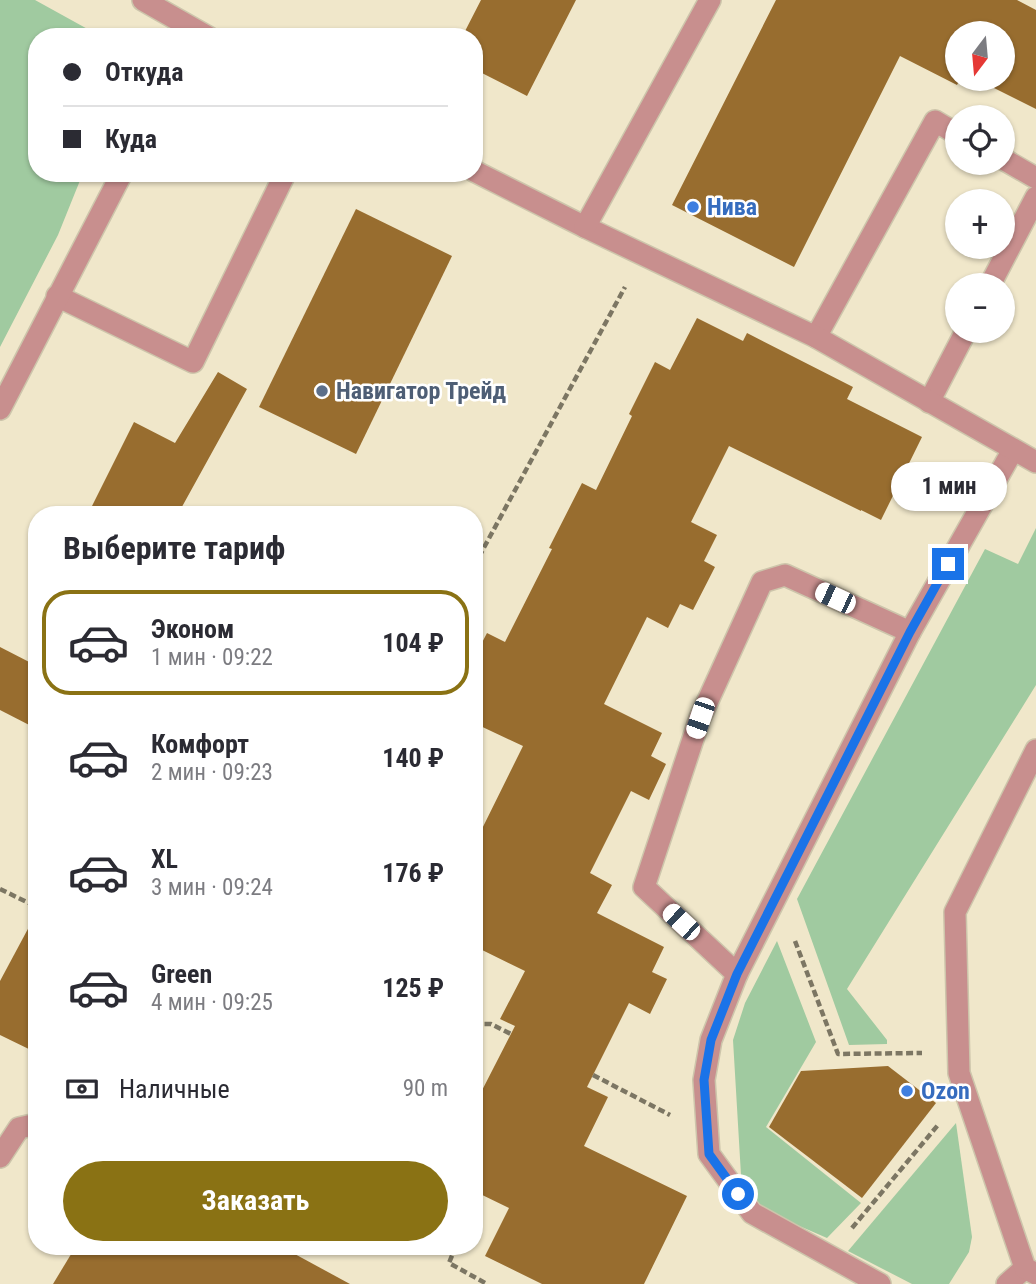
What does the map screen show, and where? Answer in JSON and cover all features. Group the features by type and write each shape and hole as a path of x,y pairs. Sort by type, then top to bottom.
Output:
{"street":[{"path":"143,0 188,28"},
{"path":"585,227 710,0"},
{"path":"816,337 935,121 945,127"},
{"path":"1015,166 1036,178"},
{"path":"483,176 816,337 1036,463"},
{"path":"0,409 117,182"},
{"path":"57,296 193,362 281,182"},
{"path":"996,273 1036,197"},
{"path":"929,402 960,343"},
{"path":"880,1284 752,1213 709,1154 704,1080 711,1040 737,974 910,632 1013,450"},
{"path":"737,974 643,887 700,718 762,582 785,575 910,632"},
{"path":"1007,1284 1031,1271 959,1073 956,912 1036,750"},
{"path":"0,1157 19,1128 28,1126"}],"path":[{"path":"483,549 643,254"},
{"path":"0,889 28,903"},
{"path":"778,894 838,1054 959,1052"},
{"path":"483,1024 491,1024 510,1034"},
{"path":"593,1075 708,1135"},
{"path":"829,1256 966,1091"},
{"path":"452,1255 449,1263 487,1284"}],"green space":[{"path":"0,0 35,0 86,28 28,28 28,182 79,182 58,235 0,347"},
{"path":"1036,528 1036,685 847,989 887,1040 887,1044 849,1045 797,899 985,549 1018,564"},
{"path":"777,941 816,1042 766,1127 861,1203 827,1238 760,1209 741,1175 733,1040 745,1003"},
{"path":"956,1123 972,1237 969,1252 949,1284 912,1284 848,1251"}],"building":[{"path":"481,0 576,0 527,96 483,74 483,28 467,28"},
{"path":"776,0 1017,0 1036,10 1036,109 1000,91 1015,91 1015,21 945,21 945,79 900,56 794,267 672,205"},
{"path":"356,209 452,256 356,454 259,407"},
{"path":"697,318 743,341 747,333 853,387 847,399 922,437 881,520 729,446 691,522 717,535 704,561 715,567 693,610 680,604 668,628 647,617 604,704 662,733 651,756 666,764 649,800 631,791 590,873 612,885 597,913 664,947 652,972 667,979 650,1014 629,1003 587,1087 608,1097 584,1146 687,1196 644,1284 542,1284 485,1256 509,1208 483,1195 483,1088 515,1026 500,1019 525,971 483,950 483,827 523,746 483,727 483,641 487,633 505,642 582,483 596,490 655,362 670,370"},
{"path":"218,372 247,389 182,506 92,506 134,422 175,443"},
{"path":"0,647 28,661 28,724 0,710"},
{"path":"28,929 28,1049 0,1035 0,981"},
{"path":"888,1066 936,1103 862,1198 769,1127 801,1071"},
{"path":"71,1255 297,1255 350,1284 53,1284"}],"place":[{"name":"Нива","path":"693,207"},
{"name":"Навигатор Трейд","path":"322,391"},
{"name":"Ozon","path":"907,1091"}],"route":[{"path":"738,1194 709,1154 704,1080 711,1040 737,974 910,632 948,564"}]}
